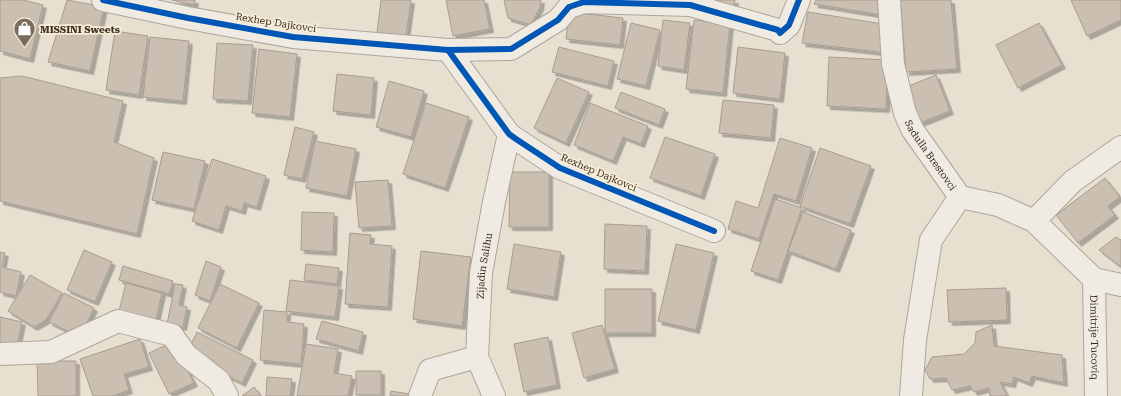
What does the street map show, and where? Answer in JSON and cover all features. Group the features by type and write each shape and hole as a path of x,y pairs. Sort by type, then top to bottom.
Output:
{"street":[{"name":"Rexhep Dajkovci","path":"103,0 188,18 293,37 448,50 511,49 558,20 569,7 584,2 690,5 778,30 780,33 788,25 799,0"},
{"name":"Sadulla Brestovci","path":"889,0 894,64 905,113 912,129 960,197 931,240 915,340 911,396"},
{"name":"Rexhep Dajkovci","path":"448,50 513,137 560,168 714,231"},
{"name":"Zijadin Salihu","path":"494,396 477,357 481,273 494,202 513,137"},
{"path":"1034,221 1074,181 1121,147"},
{"path":"960,197 998,205 1034,221 1094,279"},
{"name":"Dimitrije Tucoviq","path":"1096,396 1094,279 1121,285"},
{"path":"0,354 51,352 118,320 172,335 186,355 219,381 227,396"},
{"path":"420,396 430,370 477,357"}],"building":[{"name":"MISSINI Sweets","path":"0,0 23,0 43,5 30,59 0,51"},
{"path":"67,0 104,7 90,71 48,62"},
{"path":"172,0 195,0 194,5"},
{"path":"381,0 411,0 406,37 377,33"},
{"path":"446,0 484,0 490,29 453,36"},
{"path":"504,0 541,0 540,7 531,25 508,18"},
{"path":"705,0 735,0 734,7"},
{"path":"816,0 886,0 888,16 814,4"},
{"path":"900,0 951,0 957,69 906,72"},
{"path":"1071,0 1121,0 1121,20 1087,36"},
{"path":"569,12 623,18 620,45 566,39"},
{"path":"808,12 889,25 888,53 802,43"},
{"path":"663,20 690,23 684,70 658,66"},
{"path":"694,20 730,24 723,93 686,89"},
{"path":"631,23 660,30 646,86 617,79"},
{"path":"1039,23 1062,65 1018,88 996,45"},
{"path":"115,31 148,36 139,95 106,90"},
{"path":"150,37 189,41 183,101 143,97"},
{"path":"217,43 253,45 248,101 213,99"},
{"path":"559,47 614,61 608,86 552,72"},
{"path":"738,47 785,53 780,99 733,93"},
{"path":"259,49 297,54 290,117 252,113"},
{"path":"829,57 888,60 886,109 827,106"},
{"path":"337,74 374,78 371,115 333,111"},
{"path":"936,75 950,111 920,123 906,87"},
{"path":"22,76 123,101 114,142 154,158 137,234 0,201 0,78"},
{"path":"557,78 589,92 566,143 534,128"},
{"path":"389,81 424,91 411,137 376,127"},
{"path":"621,92 665,109 659,125 615,108"},
{"path":"723,100 774,105 771,138 719,133"},
{"path":"426,103 469,117 445,188 403,174"},
{"path":"590,103 648,126 641,144 623,137 613,161 574,145"},
{"path":"295,127 314,132 302,179 284,175"},
{"path":"665,137 715,154 701,196 650,178"},
{"path":"780,138 812,148 796,201 774,194 759,239 728,229 736,201 758,208"},
{"path":"315,141 356,149 347,196 306,188"},
{"path":"820,148 871,166 850,224 800,206"},
{"path":"163,152 205,161 194,209 152,200"},
{"path":"212,159 266,176 257,207 244,203 242,211 226,206 219,230 192,221"},
{"path":"510,172 549,172 549,227 509,227"},
{"path":"1105,178 1120,197 1108,206 1115,215 1078,243 1056,215"},
{"path":"388,180 392,226 359,228 355,182"},
{"path":"775,199 802,208 778,280 751,271"},
{"path":"302,212 334,213 333,252 301,250"},
{"path":"803,212 851,230 836,269 788,251"},
{"path":"605,224 647,226 645,271 604,269"},
{"path":"350,233 371,235 370,244 392,246 388,307 345,304"},
{"path":"1116,237 1121,240 1121,267 1099,250"},
{"path":"514,244 561,252 554,297 507,289"},
{"path":"676,244 714,253 696,330 658,321"},
{"path":"84,250 112,262 95,302 67,290"},
{"path":"421,251 471,257 462,326 413,319"},
{"path":"0,252 5,253 2,267 21,272 16,296 0,292"},
{"path":"206,261 221,267 210,301 195,295"},
{"path":"306,264 339,268 337,284 304,280"},
{"path":"123,266 173,281 169,294 119,280"},
{"path":"30,275 62,293 46,320 34,327 8,311"},
{"path":"290,280 339,286 335,317 286,311"},
{"path":"126,283 162,293 156,320 119,311"},
{"path":"175,284 183,285 179,305 187,307 183,327 167,324"},
{"path":"220,284 259,303 237,348 198,328"},
{"path":"1006,288 1007,320 949,322 947,290"},
{"path":"605,289 652,289 652,333 605,333"},
{"path":"64,293 94,308 80,337 49,322"},
{"path":"264,310 287,312 287,322 304,324 301,364 260,360"},
{"path":"0,317 22,322 16,351 0,347"},
{"path":"322,321 363,332 359,351 316,339"},
{"path":"602,325 615,369 584,378 572,333"},
{"path":"992,325 994,346 1062,355 1064,383 1032,376 1029,383 1014,377 1012,384 1000,382 1007,396 990,396 989,388 974,392 970,386 952,390 946,378 930,379 925,370 932,357 964,354 975,343 976,332"},
{"path":"197,332 253,360 242,383 186,355"},
{"path":"548,337 557,385 524,392 514,344"},
{"path":"140,339 149,367 124,374 129,390 112,396 93,396 80,359"},
{"path":"173,342 194,383 169,394 149,353"},
{"path":"306,344 338,349 334,373 352,376 348,396 297,396"},
{"path":"37,361 76,361 76,396 38,396"},
{"path":"356,371 381,371 381,395 356,395"},
{"path":"267,377 292,379 290,396 266,396"},
{"path":"254,387 261,396 242,396"},
{"path":"391,391 409,394 409,396 390,396"}],"cycle path":[{"path":"103,0 188,18 293,37 448,50 511,49 558,20 569,7 584,2 690,5 778,30 780,33 789,25 799,0"},
{"path":"448,50 509,134 516,139 560,168 714,231"}],"place":[{"name":"MISSINI Sweets","path":"24,48"}]}
